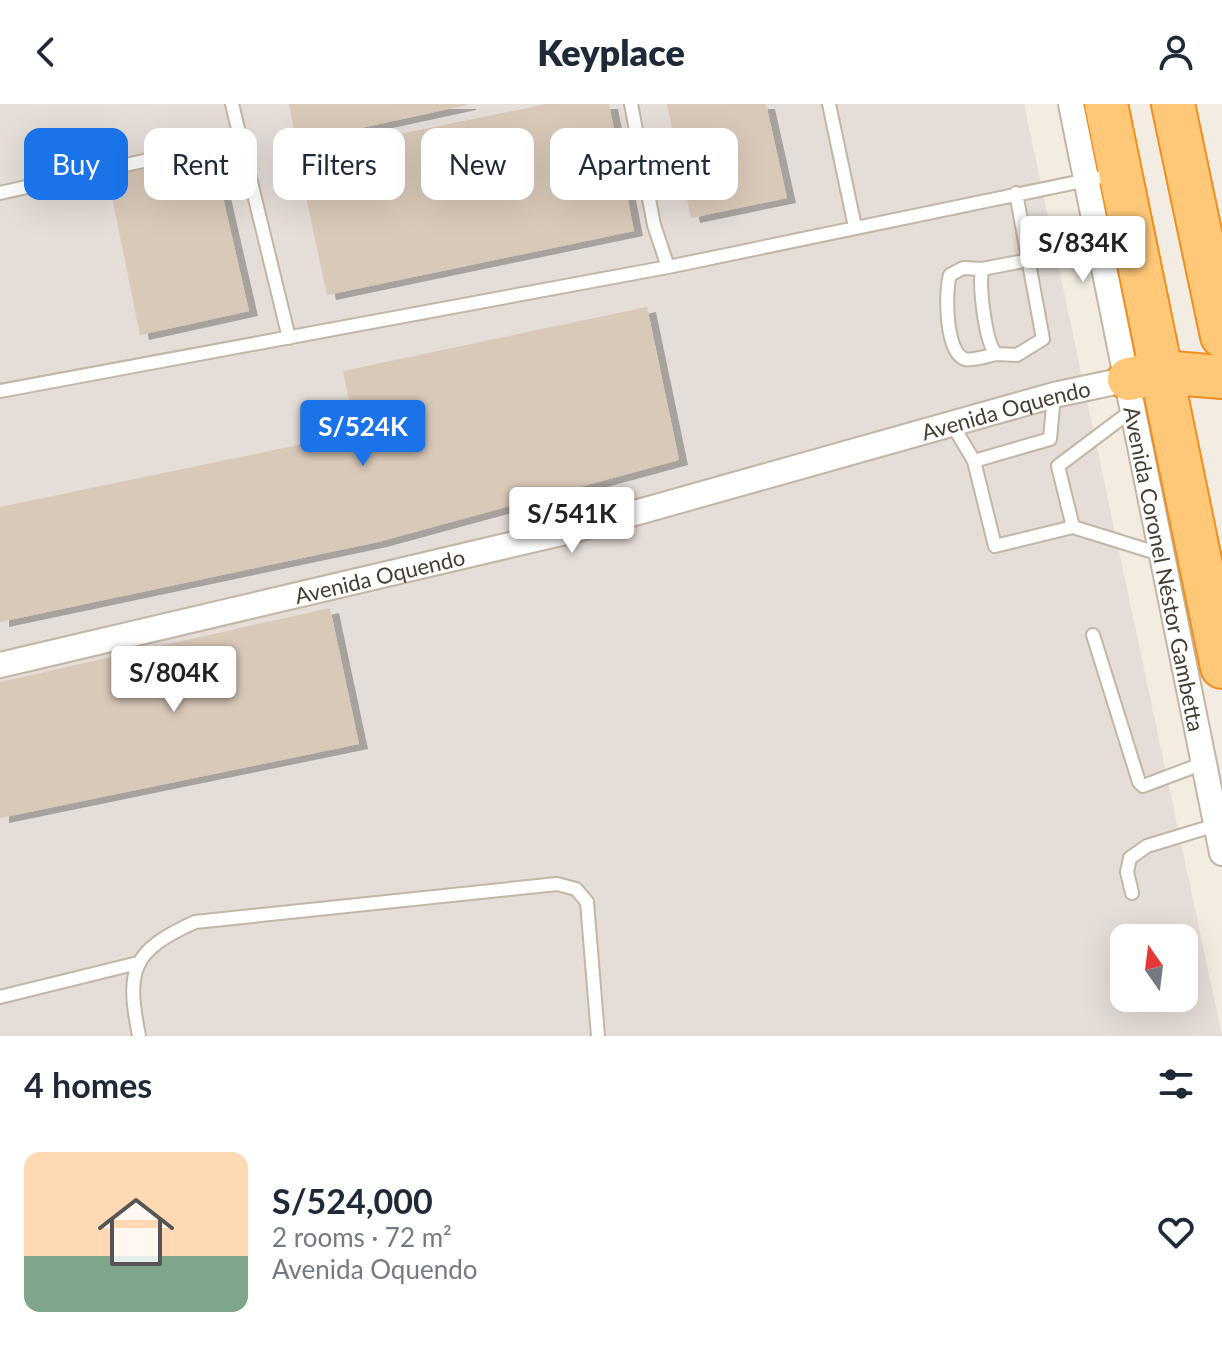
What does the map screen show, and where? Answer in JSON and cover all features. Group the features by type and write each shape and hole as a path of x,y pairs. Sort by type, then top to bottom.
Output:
{"highway":[{"path":"1106,104 1103,176 1141,386 1222,667"},
{"path":"1173,104 1222,336"},
{"path":"1141,386 1222,377"}],"street":[{"path":"1071,104 1103,176"},
{"name":"Avenida Oquendo","path":"0,665 578,529 1054,395 1141,386"},
{"name":"Avenida Coronel Néstor Gambetta","path":"1141,386 1160,554 1222,853"}],"lane":[{"path":"232,104 236,128"},
{"path":"631,104 654,225 668,267"},
{"path":"829,104 855,227"},
{"path":"0,193 144,161"},
{"path":"0,391 668,267 1103,176"},
{"path":"1016,193 1029,260 1043,339 1017,355 996,354 966,360 957,355 952,345 947,308 950,275 963,268 982,269 1029,260"},
{"path":"253,200 289,338"},
{"path":"982,269 985,318 991,349 996,354"},
{"path":"1058,466 1141,386"},
{"path":"1054,395 1050,439 1073,527"},
{"path":"952,424 974,461 995,546 1073,527 1160,554"},
{"path":"974,461 1050,439"},
{"path":"1093,635 1139,782 1143,786 1204,763"},
{"path":"1132,893 1127,872 1130,858 1147,846 1216,825"},
{"path":"139,1036 130,990 138,963 163,936 195,922 557,884 576,889 587,902 598,1036"},
{"path":"0,997 138,963"}],"shaded area":[{"path":"0,104 1024,104 1222,1036 0,1036"}],"building":[{"path":"289,104 467,104 361,128 293,128"},
{"path":"547,104 609,104 614,128 550,128 550,200 628,200 634,231 327,295 307,200 405,200 405,133 421,130 421,200 534,200 534,128 429,128"},
{"path":"667,104 766,104 787,198 691,218 687,200 738,200 738,128 672,128"},
{"path":"144,169 144,200 224,200 249,311 140,335 113,200 128,200 128,173"},
{"path":"647,307 679,460 378,542 0,622 0,507 356,433 343,371"},
{"path":"330,608 359,744 0,818 0,682"}]}
